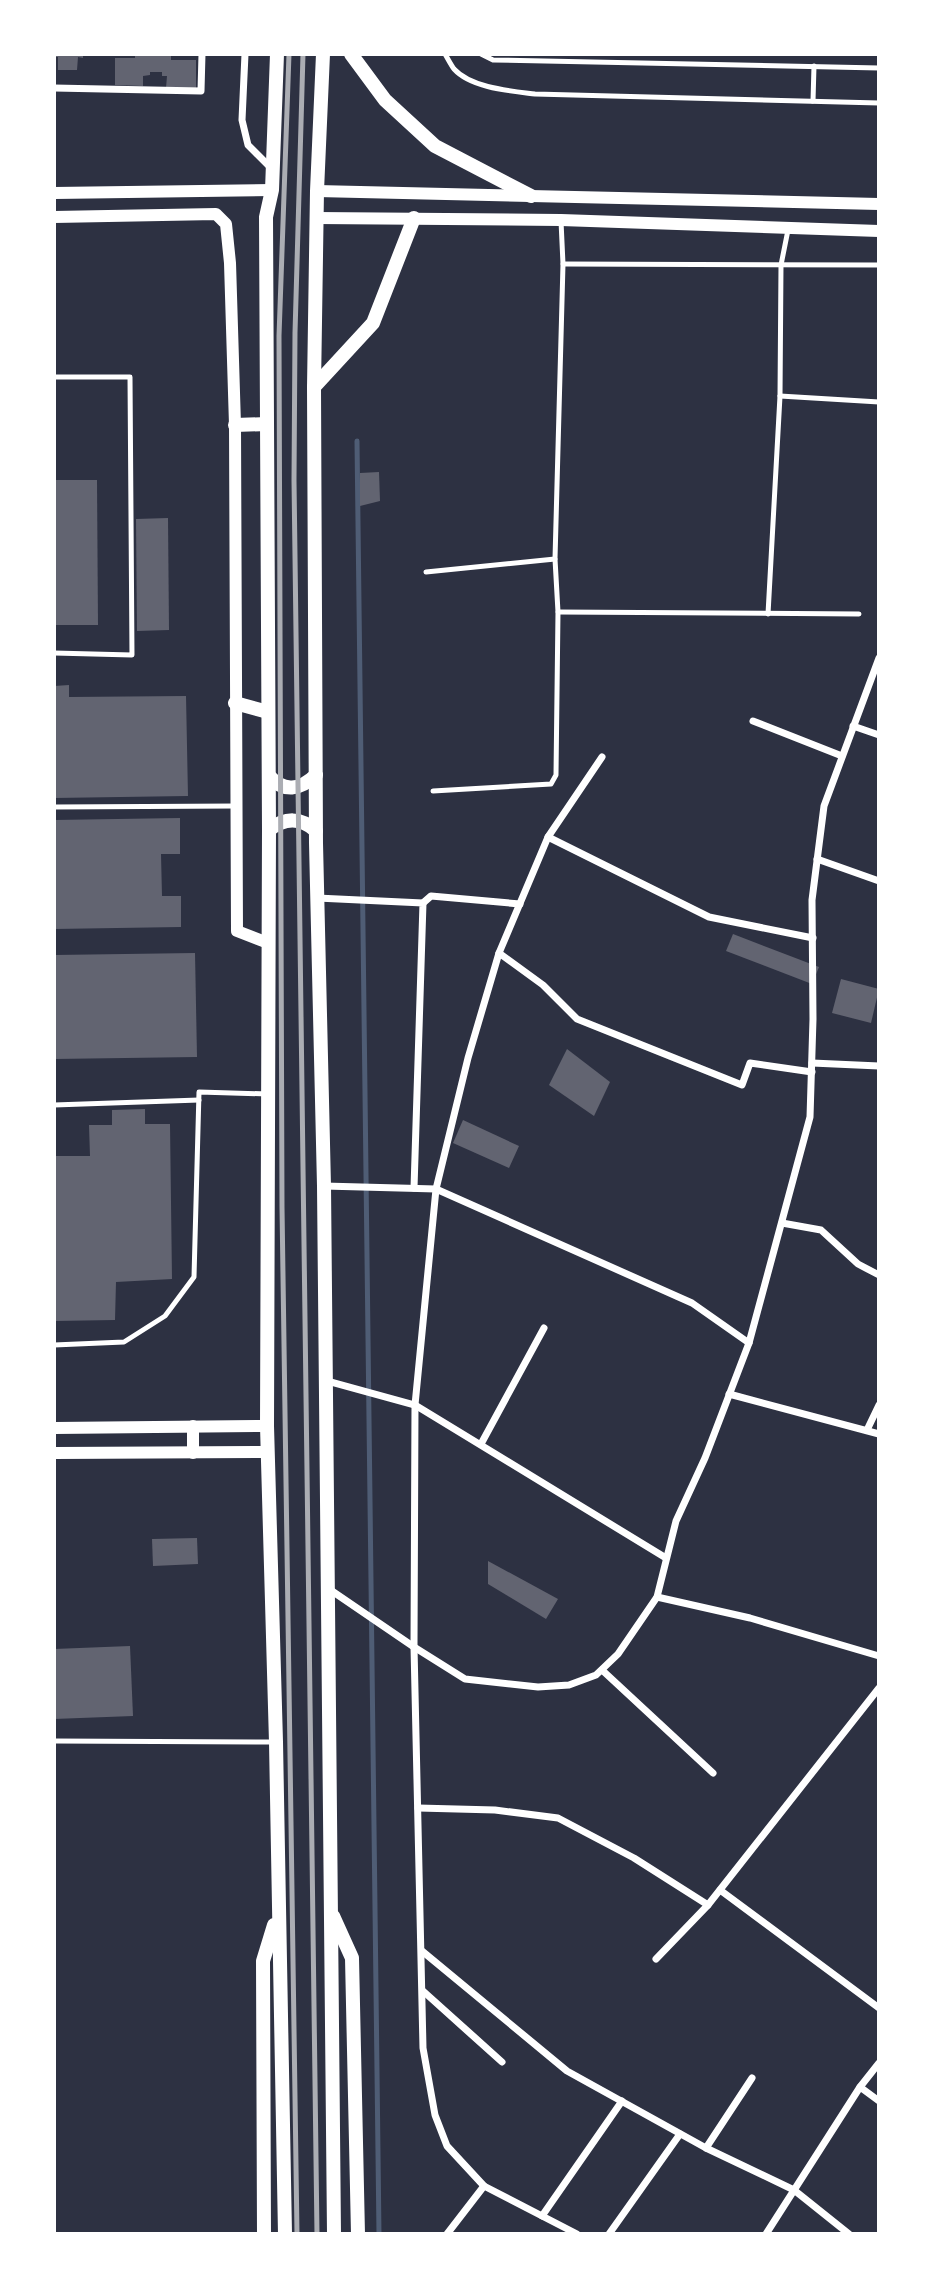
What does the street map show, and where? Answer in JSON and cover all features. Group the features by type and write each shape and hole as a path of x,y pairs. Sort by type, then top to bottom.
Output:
{"main road":[{"path":"277,54 272,190 266,217 269,776 267,1452 276,1742 285,2234"},
{"path":"323,54 316,218 314,387 316,831 324,1186 334,2234"},
{"path":"351,54 385,100 435,146 531,196"},
{"path":"314,387 373,323 414,218"},
{"path":"235,425 267,424"},
{"path":"235,703 268,712"},
{"path":"269,776 277,785 293,788 306,784 316,775"},
{"path":"269,830 291,820 307,822 316,831"},
{"path":"331,1912 352,1958 358,2234"},
{"path":"264,2234 263,1961 278,1914"}],"street":[{"path":"54,88 201,91 202,54"},
{"path":"245,54 242,120 248,145 273,171"},
{"path":"54,193 272,190"},
{"path":"317,191 879,204"},
{"path":"54,217 216,214 226,225 230,263 235,425 237,931 268,943"},
{"path":"316,218 561,220 879,231"},
{"path":"328,1588 465,1679 538,1688 569,1685 596,1675 618,1654 657,1597 676,1521 705,1458 749,1343 810,1117 812,900 824,806 879,657"},
{"path":"753,721 842,756"},
{"path":"853,726 879,734"},
{"path":"577,2234 484,2186 447,2146 435,2115 423,2048 414,1647 415,1405 436,1189 468,1058 499,953 548,837 602,757"},
{"path":"548,837 709,918 813,938"},
{"path":"817,859 879,881"},
{"path":"414,1188 423,904 431,896 520,904"},
{"path":"317,898 423,904"},
{"path":"499,953 543,985 577,1019 742,1085 750,1063 812,1068 879,1066"},
{"path":"324,1186 436,1189 692,1303 749,1343"},
{"path":"782,1223 821,1230 858,1264 879,1275"},
{"path":"481,1444 544,1328"},
{"path":"324,1380 415,1405 666,1558"},
{"path":"729,1395 879,1434"},
{"path":"867,1430 879,1405"},
{"path":"193,1426 193,1453"},
{"path":"54,1428 267,1426"},
{"path":"54,1453 267,1452"},
{"path":"657,1597 750,1618 879,1656"},
{"path":"601,1670 713,1773"},
{"path":"656,1959 708,1905 879,1688"},
{"path":"418,1808 495,1810 558,1818 634,1858 708,1905"},
{"path":"720,1890 879,2008"},
{"path":"422,1951 567,2071 706,2148 794,2190 849,2234"},
{"path":"423,1991 502,2062"},
{"path":"766,2234 860,2087 879,2063"},
{"path":"706,2148 752,2078"},
{"path":"860,2087 879,2101"},
{"path":"542,2216 622,2101"},
{"path":"609,2234 680,2134"},
{"path":"447,2234 484,2186"}],"lane":[{"path":"445,54 455,70 476,82 535,94 879,103"},
{"path":"481,54 493,60 879,68"},
{"path":"703,54 703,64"},
{"path":"813,101 814,66"},
{"path":"433,791 551,783 556,775 558,612 555,559 563,264 561,220"},
{"path":"768,614 780,396 781,265 789,227"},
{"path":"563,264 879,265"},
{"path":"54,377 130,377 132,655 54,653"},
{"path":"780,396 879,402"},
{"path":"426,572 555,559"},
{"path":"558,612 859,614"},
{"path":"54,807 236,806"},
{"path":"54,1345 124,1342 165,1316 194,1277 199,1092 268,1094"},
{"path":"54,1105 199,1100"},
{"path":"54,1741 276,1742"}],"building":[{"path":"54,54 83,54 83,58 78,57 77,70 58,70 58,57 54,57"},
{"path":"135,54 171,54 171,60 196,60 196,89 166,88 167,76 162,76 162,72 150,72 150,75 143,76 143,86 115,85 115,58 135,58"},
{"path":"379,472 380,501 360,506 360,473"},
{"path":"54,480 97,480 98,625 54,625"},
{"path":"168,518 169,630 137,631 136,519"},
{"path":"69,685 69,697 186,696 188,796 54,798 54,686"},
{"path":"180,818 180,854 161,854 162,896 181,896 181,927 54,929 54,820"},
{"path":"733,934 819,967 812,984 726,951"},
{"path":"195,953 197,1057 54,1059 54,955"},
{"path":"841,979 879,989 871,1023 832,1013"},
{"path":"567,1049 610,1082 594,1116 549,1085"},
{"path":"145,1109 145,1124 170,1124 172,1279 116,1282 115,1320 54,1321 54,1156 90,1156 89,1125 112,1125 112,1110"},
{"path":"463,1120 519,1146 509,1168 453,1143"},
{"path":"197,1538 198,1564 153,1566 152,1539"},
{"path":"488,1561 558,1599 546,1619 488,1584"},
{"path":"130,1646 133,1716 54,1719 54,1649"}],"waterway":[{"path":"357,441 379,2234"}],"railway":[{"path":"289,54 279,336 282,1207 297,2234"},
{"path":"303,54 295,333 294,480 317,2234"}]}
